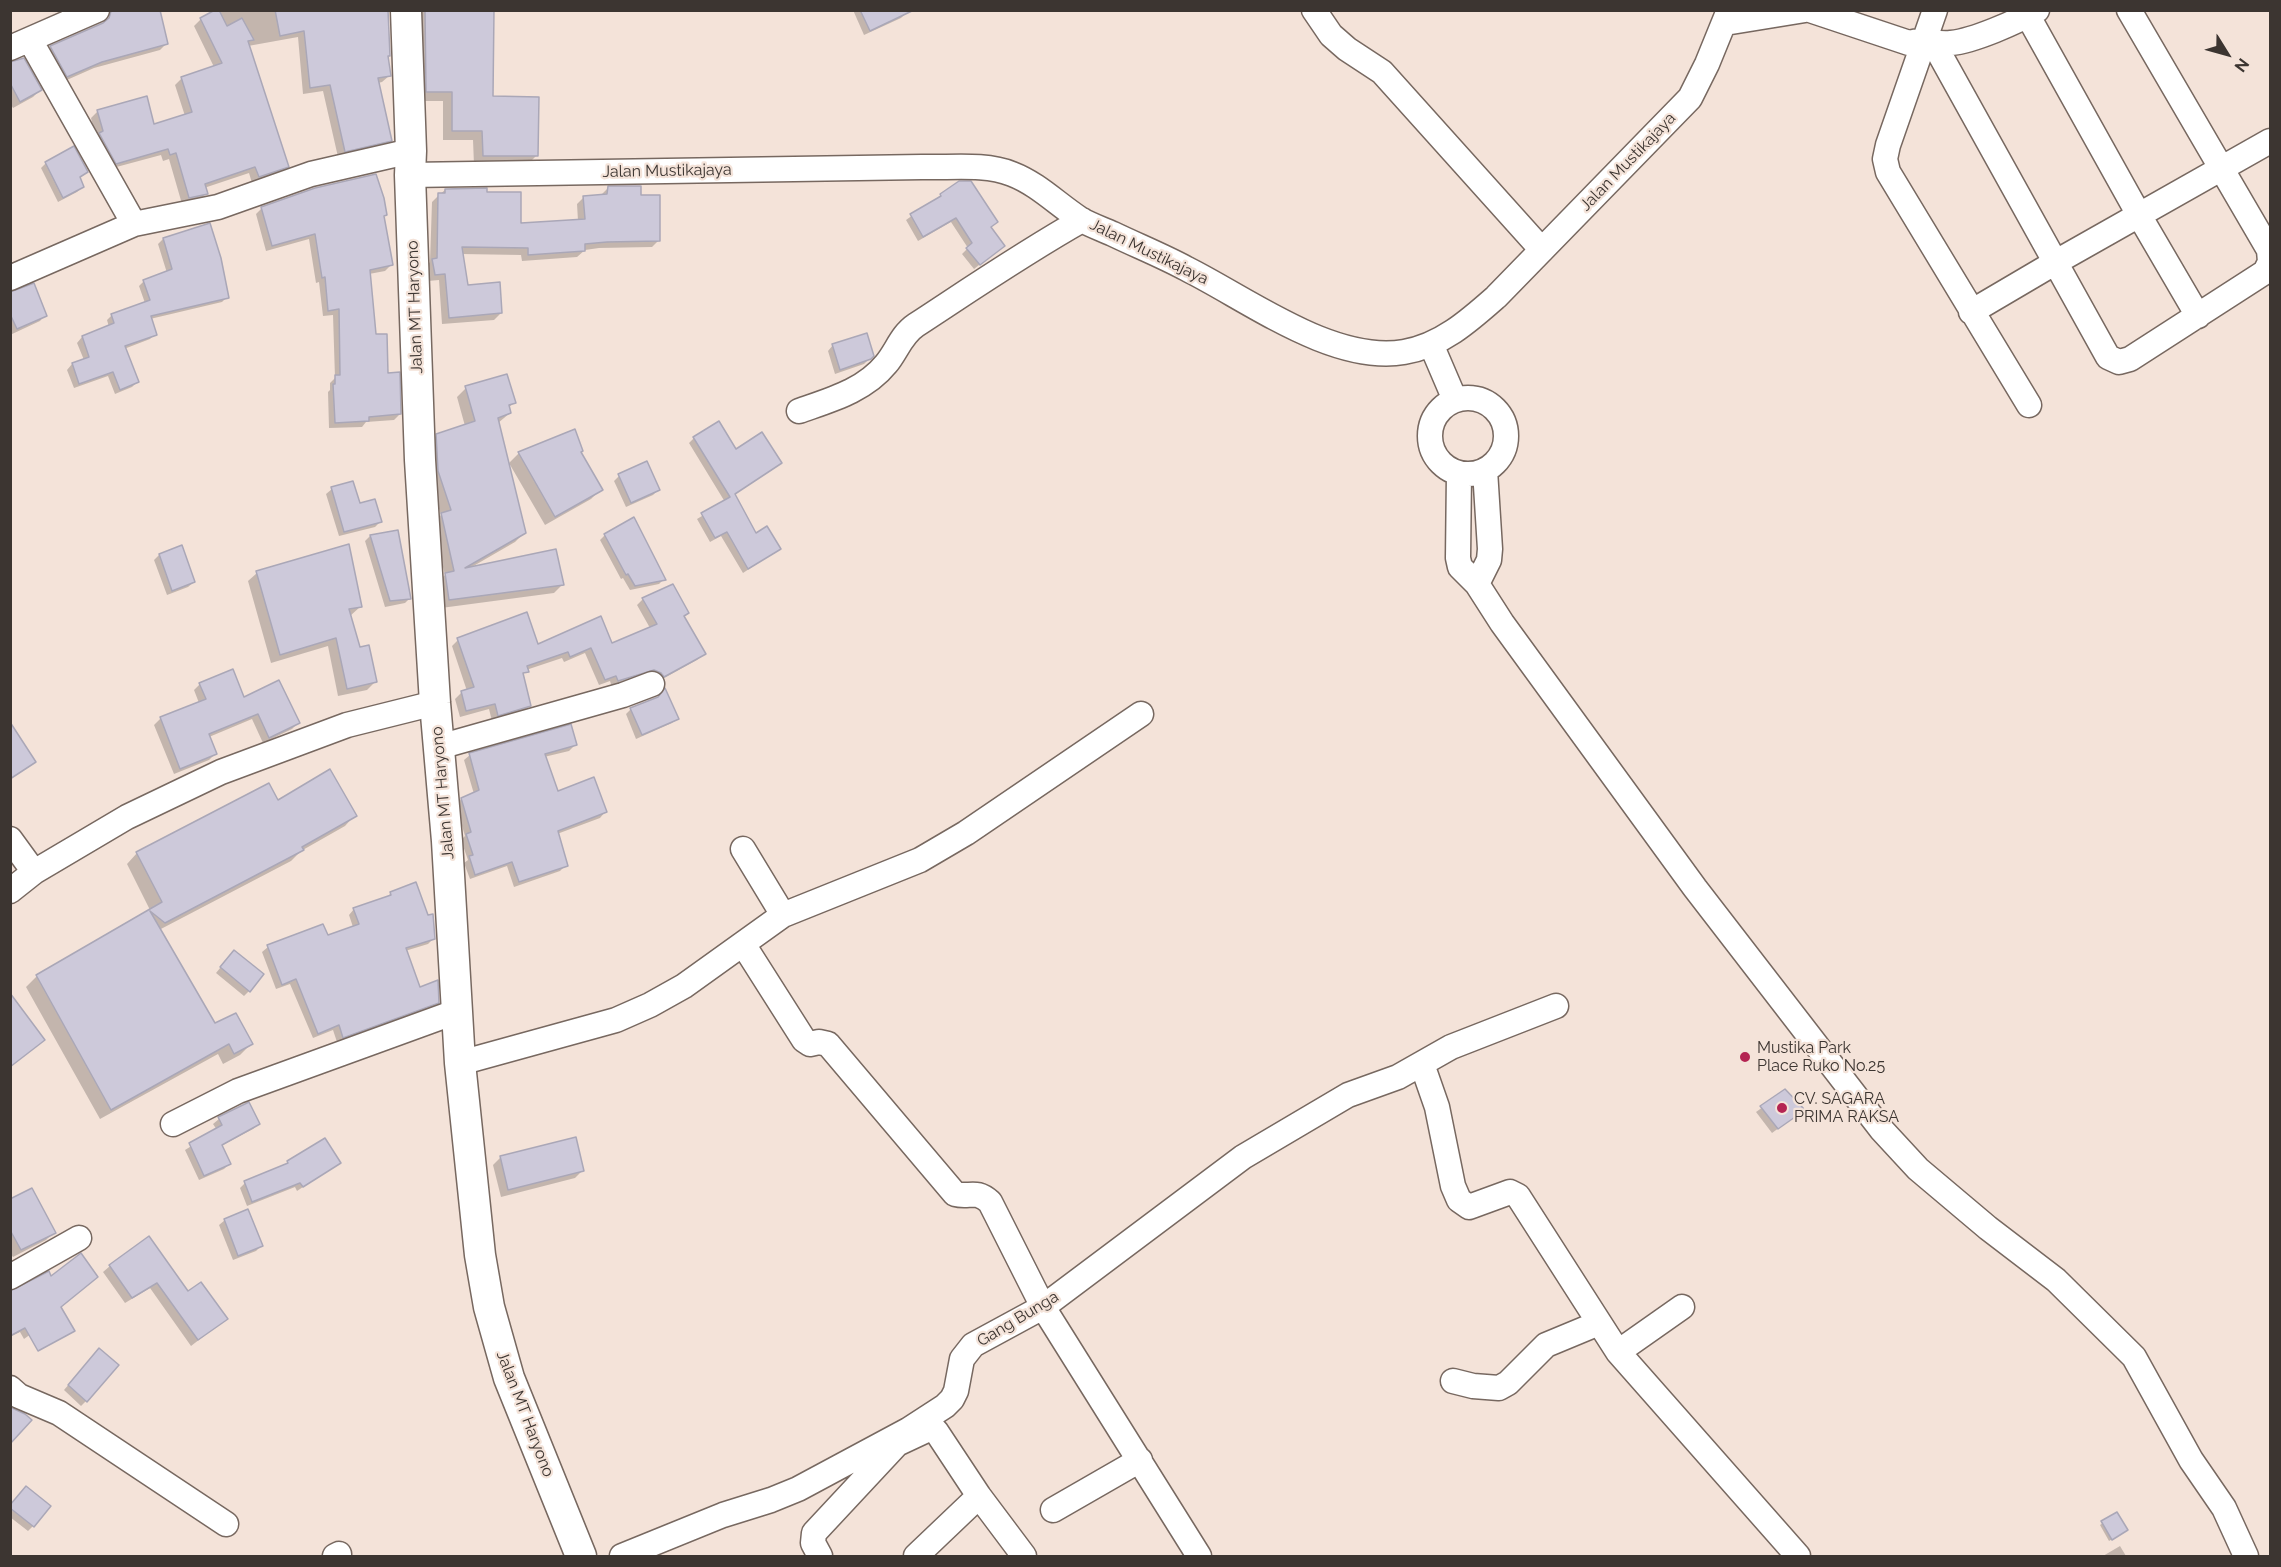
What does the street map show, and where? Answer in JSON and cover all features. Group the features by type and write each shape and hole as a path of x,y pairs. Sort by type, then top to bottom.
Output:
{"main road":[{"name":"Jalan MT Haryono","path":"406,10 420,460 460,1063 477,1231 489,1307 509,1378 581,1557"}],"street":[{"path":"97,10 20,44 134,224"},
{"path":"1314,10 1331,35 1347,49 1382,72 1542,250"},
{"path":"1727,17 1805,10"},
{"path":"1810,10 1909,43 1926,40 1953,43 2032,13 2139,215 2198,316"},
{"path":"1859,10 1913,28 1926,40 2056,262 2108,357 2119,362 2130,359 2265,272 2270,262 2269,250 2129,10"},
{"path":"1935,10 1885,159 1888,172 2029,405"},
{"name":"Jalan Mustikajaya","path":"10,278 134,224 218,207 311,174 410,163 990,169 1011,173 1037,187 1082,220 1187,269 1275,317 1334,345 1375,353 1404,352 1431,344 1463,327 1497,297 1690,98 1727,17"},
{"path":"1971,312 2271,141"},
{"path":"799,411 854,391 877,375 903,336 916,325 933,316 1026,252 1082,220"},
{"path":"1431,344 1455,400"},
{"path":"1464,398 1483,401 1491,406 1503,420 1506,440 1504,449 1499,458 1485,470 1472,474 1459,473 1447,468 1432,450 1431,426 1436,415 1444,406 1455,400 1464,398"},
{"path":"1477,584 1488,560 1490,549 1485,470"},
{"path":"1459,473 1458,558 1460,567 1477,584 1502,623 1695,888 1881,1129 1918,1170 2056,1280 2134,1357 2190,1461 2224,1508 2246,1557"},
{"path":"439,747 623,695 652,684"},
{"path":"10,891 34,872 127,817 221,772 347,725 435,704"},
{"path":"460,1063 616,1020 650,1005 684,986 783,915 920,860 966,832 1141,714"},
{"path":"10,839 34,872"},
{"path":"743,849 783,915"},
{"path":"743,944 804,1040 810,1044 819,1042 828,1044 955,1194 982,1195 990,1202 1043,1307 1199,1557"},
{"name":"Gang Bunga","path":"622,1557 723,1515 798,1489 908,1430 952,1399 956,1391 962,1359 973,1345 1043,1307 1243,1156 1348,1095 1398,1077 1451,1047 1556,1006"},
{"path":"173,1124 238,1091 458,1011"},
{"path":"1422,1064 1437,1107 1453,1186 1459,1200 1469,1207 1510,1192 1516,1194 1618,1352 1798,1557"},
{"path":"10,1276 79,1238"},
{"path":"1618,1352 1682,1307"},
{"path":"1453,1381 1473,1386 1499,1388 1508,1383 1546,1345 1599,1323"},
{"path":"10,1388 19,1396 59,1413 226,1524"},
{"path":"820,1557 813,1543 813,1533 897,1444 929,1429 936,1431 979,1496 1024,1557"},
{"path":"1053,1510 1140,1460"},
{"path":"916,1557 979,1496"}],"building":[{"path":"160,10 168,44 102,62 67,77 50,46 103,23 109,18 111,11"},
{"path":"219,10 227,26 242,18 254,40 248,41 289,167 259,177 255,167 205,184 208,194 189,198 176,153 170,155 168,149 116,164 99,133 103,131 97,110 147,96 154,124 192,112 181,77 222,63 200,18"},
{"path":"275,10 388,10 390,56 388,56 391,76 378,78 392,141 345,152 330,85 310,88 304,31 280,36"},
{"path":"425,10 494,10 493,96 539,97 538,156 483,156 482,131 452,131 452,92 426,92"},
{"path":"860,10 914,10 870,31"},
{"path":"24,58 42,90 20,102 10,83 10,62"},
{"path":"74,146 88,172 80,177 84,187 63,198 45,162"},
{"path":"376,174 384,198 387,215 384,216 393,265 370,270 376,334 387,334 388,373 400,372 401,414 369,417 369,421 335,423 333,384 335,384 335,375 340,375 339,309 328,311 325,277 322,278 315,234 272,246 261,207 315,188"},
{"path":"959,181 971,181 998,222 991,227 1005,246 980,265 966,248 972,243 956,218 923,237 910,214 941,196 940,194"},
{"path":"608,186 641,186 641,195 660,195 660,241 585,244 585,251 528,255 528,248 462,247 468,285 500,282 502,313 449,318 445,274 435,275 432,259 437,258 438,193 445,193 445,189 487,188 487,192 521,192 521,223 585,219 583,196 607,194"},
{"path":"210,223 221,258 229,298 151,316 157,335 125,346 139,382 120,390 113,372 79,384 72,363 89,357 82,336 114,323 111,314 150,300 143,280 172,269 163,238"},
{"path":"34,283 47,316 17,329 10,314 10,292"},
{"path":"867,333 874,356 840,370 832,344"},
{"path":"507,374 516,403 509,405 511,413 498,418 526,533 465,568 556,549 564,585 449,600 445,573 454,571 441,513 451,510 438,471 436,434 475,421 465,386"},
{"path":"719,421 736,449 762,432 782,463 735,494 756,533 767,526 781,549 748,569 727,532 715,538 701,513 730,497 693,437"},
{"path":"575,429 583,451 581,452 603,490 555,517 518,452"},
{"path":"647,461 660,490 631,503 618,474"},
{"path":"353,481 360,503 375,499 382,522 344,532 331,487"},
{"path":"634,517 666,580 635,586 628,574 626,575 604,534"},
{"path":"398,530 411,599 390,601 370,535"},
{"path":"349,544 362,607 349,609 360,647 369,645 377,682 347,689 336,638 280,655 256,571"},
{"path":"182,545 195,582 172,591 159,554"},
{"path":"673,584 689,613 684,616 706,654 664,677 654,670 618,681 616,676 605,680 591,648 570,657 568,652 527,666 529,672 523,673 531,706 498,716 495,704 466,711 461,691 474,687 457,638 527,612 538,644 601,616 612,643 657,624 642,598"},
{"path":"233,669 244,697 279,680 300,723 269,738 258,714 209,734 217,754 180,769 160,717 206,699 199,683"},
{"path":"665,688 679,719 642,735 630,708 658,697"},
{"path":"10,722 36,762 10,779"},
{"path":"571,724 577,745 545,754 558,791 594,777 607,812 558,831 568,866 519,882 512,862 475,875 469,856 473,855 466,834 471,832 461,798 479,790 469,753"},
{"path":"330,769 357,816 302,847 304,850 165,923 150,911 215,1023 236,1013 253,1044 234,1054 229,1044 111,1110 36,975 162,902 136,852 269,783 278,800"},
{"path":"416,882 428,915 433,914 435,939 406,948 420,987 438,980 439,1003 343,1038 339,1025 318,1034 296,979 282,985 267,945 323,924 328,935 359,924 353,908 391,895 390,892"},
{"path":"234,950 264,974 250,992 220,967"},
{"path":"10,993 45,1040 10,1067"},
{"name":"CV. SAGARA PRIMA RAKSA","path":"1785,1089 1805,1110 1778,1129 1760,1106"},
{"path":"249,1102 260,1124 222,1145 231,1164 204,1176 189,1143 222,1125 218,1117"},
{"path":"576,1137 584,1171 508,1190 500,1156"},
{"path":"325,1138 341,1163 303,1187 300,1183 252,1202 244,1181 288,1163 287,1161"},
{"path":"32,1188 56,1233 21,1250 10,1230 10,1199"},
{"path":"248,1209 263,1246 238,1256 224,1219"},
{"path":"149,1236 188,1291 201,1282 228,1319 198,1340 157,1283 132,1298 109,1265"},
{"path":"81,1253 98,1277 61,1307 75,1331 38,1351 25,1328 10,1336 10,1291 49,1271 51,1276"},
{"path":"99,1348 119,1365 87,1402 68,1385"},
{"path":"10,1407 32,1420 10,1444"},
{"path":"26,1486 51,1506 34,1527 10,1508"},
{"path":"2117,1512 2128,1530 2112,1540 2101,1521"}],"place":[{"name":"Mustika Park Place Ruko No.25","path":"1745,1057"},
{"name":"CV. SAGARA PRIMA RAKSA","path":"1782,1108"}]}
